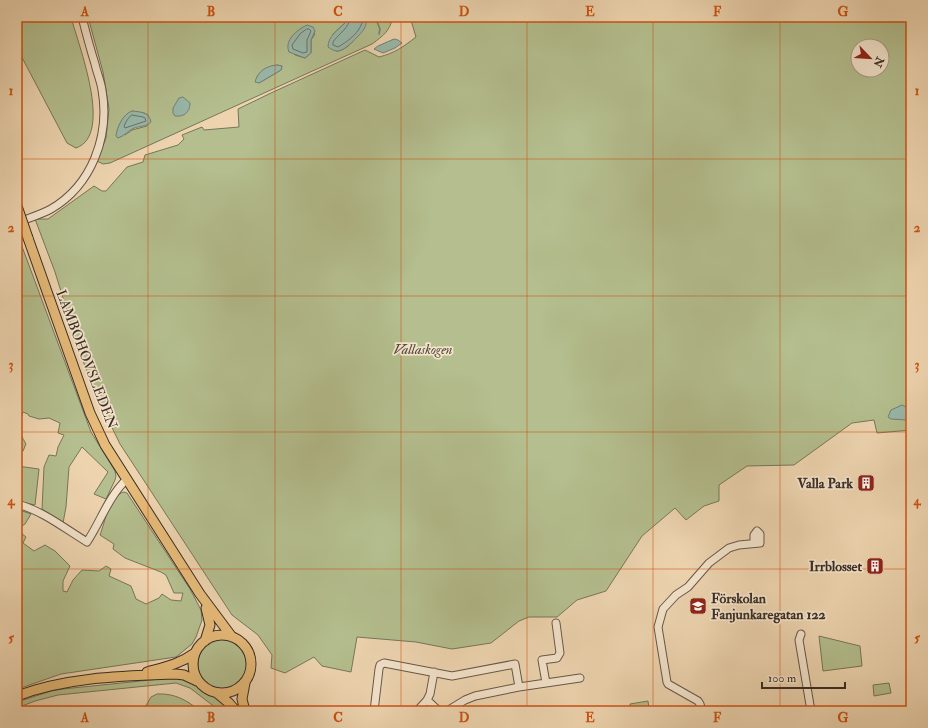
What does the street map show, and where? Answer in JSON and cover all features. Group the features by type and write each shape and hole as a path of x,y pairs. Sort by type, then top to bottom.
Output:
{"main road":[{"name":"LAMBOHOVSLEDEN","path":"17,206 90,412 105,445 200,594 232,637"},
{"name":"LAMBOHOVSLEDEN","path":"200,594 210,620 205,641"},
{"path":"236,711 229,703 216,693 204,687 199,682 195,676 193,668 195,653 199,646 205,641 218,635 232,637 239,640 249,653 251,668 245,683 242,699 245,711"},
{"path":"125,676 173,666 184,661 195,653"},
{"path":"17,696 35,690 67,683 125,676 176,674 184,675 199,682"},
{"path":"216,693 229,693 235,691 245,683"}],"street":[{"path":"17,223 50,209 67,196 84,178 100,147 104,128 102,89 82,17"},
{"path":"17,504 32,508 87,542 95,531 117,488 127,479"},
{"path":"702,711 698,701 667,682 658,630 661,614 663,609 676,595 688,587 709,563 719,555 733,546 754,543"},
{"path":"546,683 542,660 557,658 560,653 556,622"},
{"path":"801,634 799,640 810,711"},
{"path":"374,711 380,665 384,663 452,676 515,664 519,687"},
{"path":"417,711 427,700 430,694 434,672"},
{"path":"447,711 465,700 519,687 580,678"},
{"path":"427,700 439,711"}],"green space":[{"path":"17,17 71,17 86,67 93,108 92,126 87,140 76,148 67,143 17,48"},
{"path":"88,17 346,17 346,22 333,34 336,51 346,48 354,40 367,21 366,17 393,17 386,33 372,44 110,163 103,164 97,161 106,138 109,109 103,72","holes":["303,27 315,34 311,40 311,53 305,58 295,55 291,38","277,65 282,66 281,70 259,83 257,77 259,74","132,111 148,115 147,126 132,130 125,135"]},
{"name":"Vallaskogen","path":"410,17 911,17 911,430 877,433 874,420 852,423 794,465 747,466 719,485 719,501 704,506 686,520 675,508 642,536 606,591 577,600 557,617 529,617 519,621 491,643 452,649 416,642 357,637 351,672 322,666 314,657 285,673 271,668 272,655 258,635 232,615 120,444 101,405 81,356 55,272 35,219 48,219 94,186 102,191 106,191 127,167 143,162 145,155 178,145 184,139 182,135 202,127 204,130 239,127 238,109 271,93 365,50 379,57 390,54 416,37"},
{"path":"17,233 91,432 115,471 116,476 106,499 94,494 108,472 82,447 69,467 66,507 63,523 42,509 44,467 49,455 56,456 58,447 64,435 58,433 60,423 49,418 39,419 29,416 23,412 20,421 20,428 21,435 26,444 23,451 17,453"},
{"path":"17,466 39,469 35,505 17,501"},
{"path":"124,492 127,493 190,589 201,610 202,620 196,637 192,644 176,657 61,674 18,689 17,604 21,598 17,590 17,535 21,533 26,537 23,543 34,551 45,545 55,551 70,566 63,581 63,591 67,592 73,580 82,570 99,571 106,566 111,569 109,576 131,586 136,599 146,604 159,598 162,594 171,600 181,601 183,593 174,593 166,575 125,558 113,549 114,544 100,535 111,504 119,494"},
{"path":"17,509 31,514 25,524 17,529"},
{"path":"819,636 860,646 862,666 823,671"},
{"path":"223,639 232,641 241,646 246,655 248,664 246,673 241,682 232,687 223,689 214,687 205,682 200,673 198,664 200,655 205,646 214,641"},
{"path":"179,677 206,691 231,711 220,711 190,688 176,683 58,695 35,701 17,708 17,702 51,691"},
{"path":"889,683 891,693 874,696 873,685"},
{"path":"157,694 175,696 200,711 143,711 151,697"},
{"path":"648,701 649,709 652,709 652,711 631,711 630,704"}],"water":[{"path":"346,17 366,17 365,26 352,43 344,49 337,51 328,47 328,43 334,33 346,22"},
{"path":"307,25 313,27 315,31 311,40 311,53 305,58 289,52 288,43 292,36"},
{"path":"394,39 402,43 383,53 374,49 378,46"},
{"path":"277,65 282,66 281,70 259,83 255,82 260,72"},
{"path":"183,97 190,103 189,109 186,114 175,116 173,113 173,108 179,98"},
{"path":"132,111 146,114 151,122 147,125 132,129 118,138 116,136 121,121"},
{"path":"902,405 908,408 910,415 908,419 891,419 888,417 891,410"}],"waterway":[{"path":"375,17 380,29 379,34"}],"place":[{"name":"Valla Park","path":"866,483"},
{"name":"Irrblosset","path":"875,566"},
{"name":"Förskolan Fanjunkaregatan 122","path":"698,606"}]}
